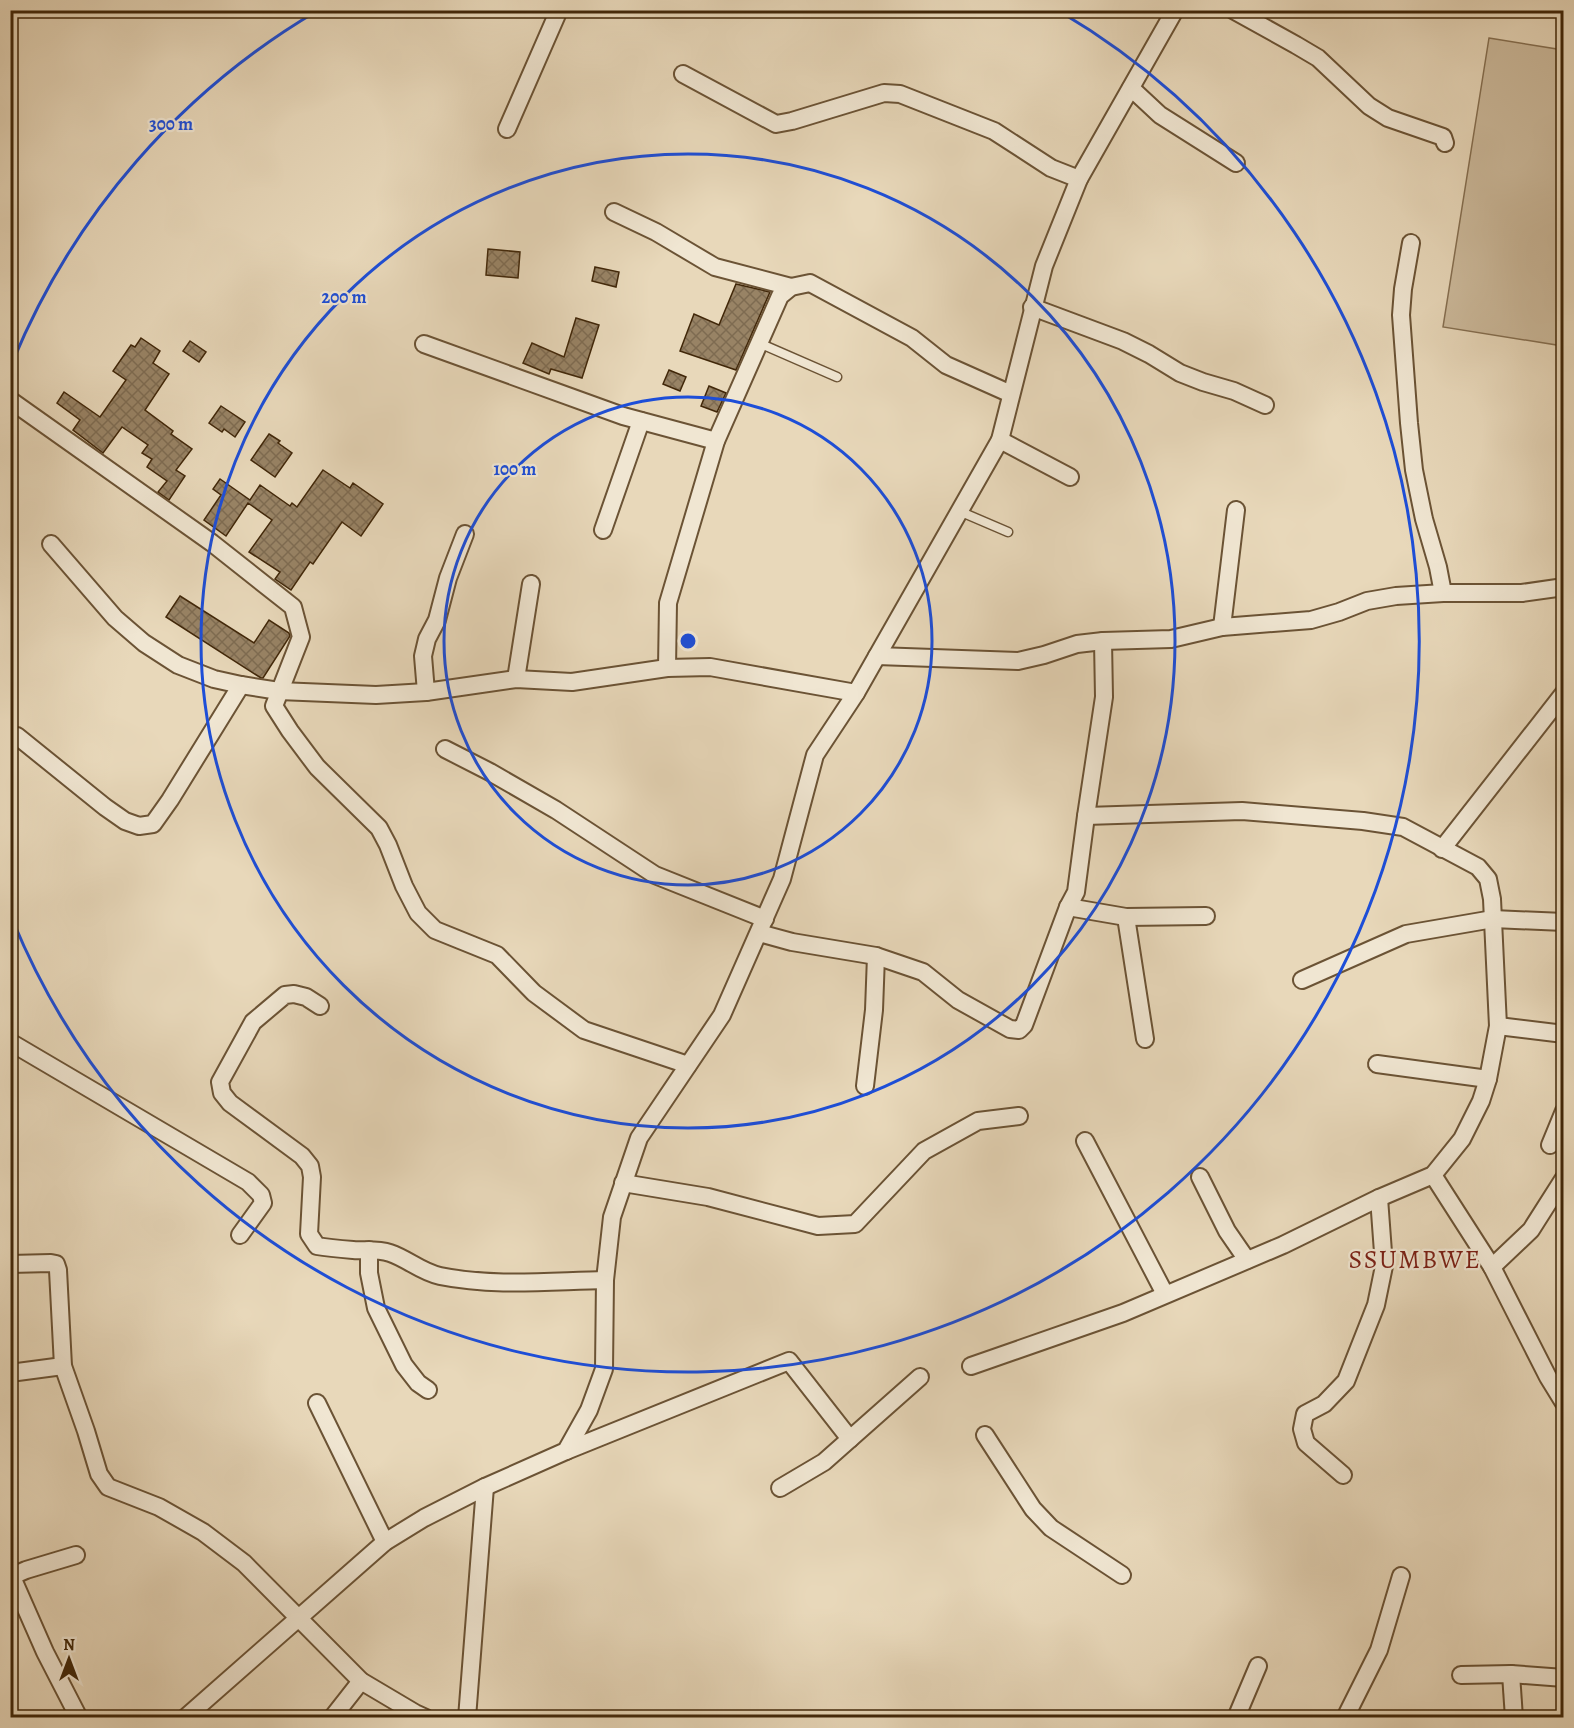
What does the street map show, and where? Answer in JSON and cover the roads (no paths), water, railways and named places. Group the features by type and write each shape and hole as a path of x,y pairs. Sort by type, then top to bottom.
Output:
{"street":[{"path":"507,129 559,10"},
{"path":"566,1451 589,1410 604,1369 605,1280 612,1217 639,1138 722,1015 782,879 815,755 856,693 1000,440 1044,266 1079,179 1175,10"},
{"path":"1233,10 1318,58 1370,106 1388,118 1443,137 1445,143"},
{"path":"683,74 776,124 884,93 900,94 994,131 1052,168 1079,179"},
{"path":"1131,88 1160,115 1236,163"},
{"path":"614,212 656,232 715,267 791,286 810,283 912,338 946,365 1011,394"},
{"path":"1411,243 1402,289 1401,315 1409,423 1414,470 1443,593"},
{"path":"667,668 668,603 716,441 780,296 791,286"},
{"path":"1032,307 1123,341 1179,372 1265,405"},
{"path":"424,344 623,416 716,441"},
{"path":"10,400 212,543 293,607 301,637 274,706 316,767 379,828 418,913 435,930 497,955 534,993 584,1030 688,1065"},
{"path":"603,530 641,421"},
{"path":"1000,440 1070,477"},
{"path":"1222,627 1236,510"},
{"path":"426,692 423,656 465,534"},
{"path":"51,544 115,618 144,643 178,665 214,679 241,685 279,691 376,694 426,692 516,679 572,682 667,668 710,667 856,693"},
{"path":"516,679 531,584"},
{"path":"877,656 1018,661 1077,644 1171,639 1222,627 1311,620 1367,601 1396,596 1443,593 1522,593 1563,587"},
{"path":"445,749 556,810 655,875 792,942 876,956 923,972 958,1000 1011,1029 1019,1030 1024,1025 1076,892 1104,697 1103,641"},
{"path":"17,735 125,821 139,826 153,824 241,685"},
{"path":"1442,849 1563,693"},
{"path":"971,1366 1123,1313 1283,1245 1433,1174 1462,1139 1481,1101 1488,1079 1498,1026 1493,918 1488,879 1478,867 1402,827 1363,821 1242,811 1086,816"},
{"path":"1068,908 1126,917 1206,916"},
{"path":"1126,917 1145,1039"},
{"path":"1302,980 1406,934 1493,918 1563,922"},
{"path":"865,1086 874,1010 876,956"},
{"path":"320,1006 294,994 285,995 253,1022 220,1082 222,1093 230,1103 302,1156 310,1166 312,1177 309,1234 317,1246 390,1253 416,1268 439,1276 501,1283 605,1280"},
{"path":"1498,1026 1563,1034"},
{"path":"10,1042 248,1182 261,1195 263,1203 240,1235"},
{"path":"1377,1064 1488,1079"},
{"path":"1550,1145 1563,1111"},
{"path":"623,1183 708,1197 818,1226 855,1224 924,1150 978,1121 1019,1116"},
{"path":"1085,1141 1165,1294"},
{"path":"1433,1174 1492,1267 1563,1403"},
{"path":"1200,1177 1227,1231 1247,1260"},
{"path":"1492,1267 1531,1230 1563,1178"},
{"path":"1343,1475 1306,1443 1302,1429 1305,1414 1324,1404 1346,1381 1376,1305 1384,1266 1379,1198"},
{"path":"369,1250 369,1273 376,1308 404,1365 418,1383 428,1390"},
{"path":"10,1264 56,1264 63,1366 99,1474 108,1487 159,1507 203,1532 244,1563 361,1681 426,1718"},
{"path":"185,1718 385,1542 424,1518 485,1487 566,1451 789,1361 850,1439"},
{"path":"10,1373 63,1366"},
{"path":"780,1488 824,1462 920,1377"},
{"path":"317,1403 385,1542"},
{"path":"985,1435 1039,1516 1051,1528 1122,1575"},
{"path":"467,1718 485,1487"},
{"path":"76,1555 11,1577 45,1652 80,1718"},
{"path":"1345,1718 1379,1650 1401,1576"},
{"path":"1236,1718 1258,1666"},
{"path":"1461,1675 1511,1674 1563,1678"},
{"path":"1511,1674 1514,1718"},
{"path":"332,1718 361,1681"}],"lane":[{"path":"759,343 837,376"},
{"path":"959,511 1008,532"}],"district":[{"name":"SSUMBWE","path":"1415,1259"}]}
